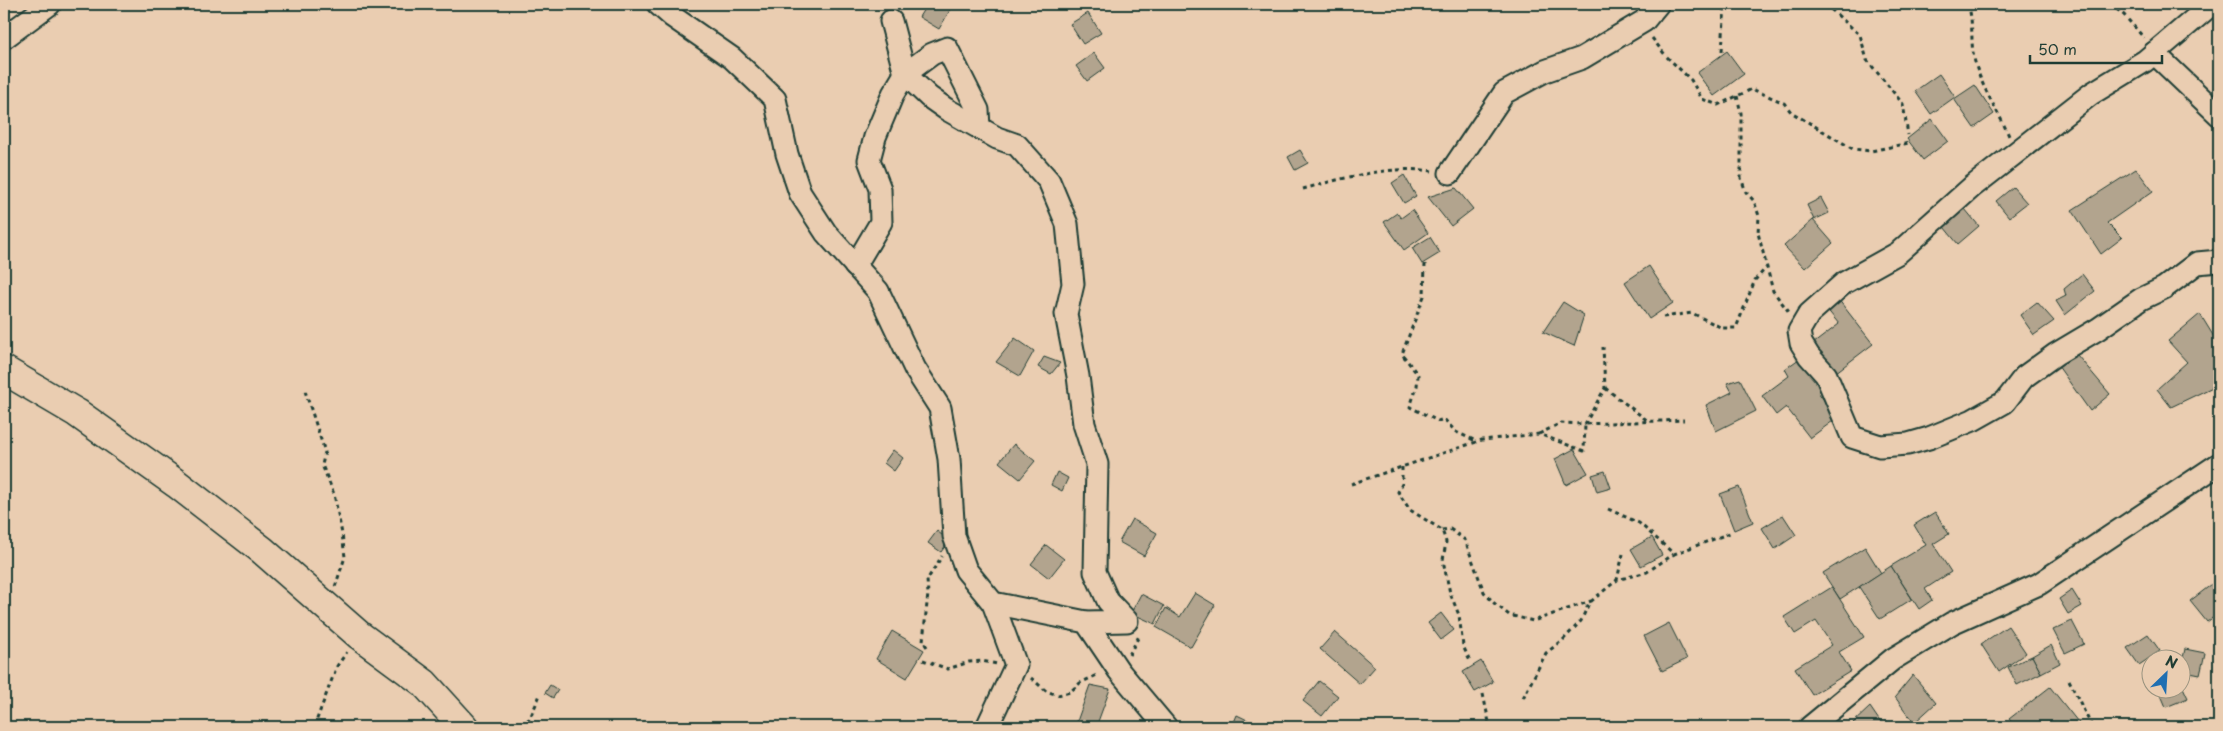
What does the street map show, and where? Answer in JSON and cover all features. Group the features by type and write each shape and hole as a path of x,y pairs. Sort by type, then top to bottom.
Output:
{"street":[{"path":"4,38 50,4"},
{"path":"658,4 673,17 732,58 775,99 786,154 800,193 826,233 878,291 914,369 940,408 949,459 954,536 966,570 993,603 1016,666 987,727"},
{"path":"1450,173 1504,93 1545,71 1582,58 1641,23 1658,4"},
{"path":"2212,4 2145,61 2091,94 2016,153 1972,188 1898,253 1844,283 1809,314 1799,331 1801,342 1809,356 1826,375 1852,437 1880,446 1908,444 1929,438 1972,420 2004,402 2024,377 2056,354 2098,329 2141,299 2164,288 2196,263 2219,261"},
{"path":"891,21 906,74 929,97 997,138 1017,145 1049,181 1067,224 1073,284 1066,314 1078,376 1084,424 1097,464 1096,572 1108,601 1127,621 1086,622 993,603"},
{"path":"855,266 881,222 880,189 869,160 875,137 892,94 906,74 932,54 947,48 978,110 979,127"},
{"path":"2154,53 2219,115"},
{"path":"4,370 77,413 177,484 262,550 359,635 424,683 464,727"},
{"path":"1810,727 1893,659 1952,623 2039,584 2219,464"},
{"path":"1086,622 1116,666 1166,727"}],"path":[{"path":"1722,51 1725,4"},
{"path":"1825,4 1860,35 1867,60 1903,104 1908,135"},
{"path":"1968,4 1972,15 1974,58 1984,85 1999,112 2016,153"},
{"path":"2110,4 2141,33 2154,53"},
{"path":"1641,23 1666,56 1691,80 1702,99 1718,106 1752,89 1784,103 1791,112 1853,149 1871,151 1909,144"},
{"path":"1737,96 1741,114 1741,178 1746,192 1754,201 1759,216 1758,233 1772,291 1801,328"},
{"path":"1303,189 1414,168 1450,173"},
{"path":"1425,264 1424,296 1402,354 1418,374 1417,386 1410,407 1438,421 1444,419 1456,432 1477,442"},
{"path":"1664,317 1692,313 1722,328 1736,328 1756,280 1766,267"},
{"path":"1539,434 1584,451 1585,424 1605,388 1603,347"},
{"path":"1605,388 1650,422"},
{"path":"305,391 325,452 322,465 334,494 345,557 337,584 325,605"},
{"path":"1351,484 1477,442 1539,434 1562,423 1585,424 1684,420"},
{"path":"1402,467 1402,484 1398,492 1410,510 1442,530 1450,529 1465,540 1484,592 1494,603 1510,615 1533,621 1592,601"},
{"path":"1608,510 1639,523 1674,554"},
{"path":"1442,530 1446,542 1443,560 1445,570 1450,593 1459,615 1463,646 1470,662"},
{"path":"1523,698 1546,653 1563,640 1581,621 1592,601 1617,580 1647,572 1674,554 1730,533"},
{"path":"926,647 923,641 928,594 927,580 954,536"},
{"path":"1617,580 1623,554"},
{"path":"923,660 948,669 969,662 982,661 1016,666 1046,691 1058,695 1070,692 1080,682 1116,666 1130,654 1142,632"},
{"path":"314,727 336,666 359,635"},
{"path":"2068,680 2092,727"},
{"path":"1483,694 1490,727"},
{"path":"521,727 530,718 540,696"}],"building":[{"path":"927,4 953,5 939,29 919,17"},
{"path":"1088,13 1101,33 1083,44 1070,24"},
{"path":"1727,51 1744,74 1714,96 1697,73"},
{"path":"1094,53 1105,68 1087,81 1076,66"},
{"path":"1939,74 1955,97 1931,114 1915,91"},
{"path":"1975,85 1994,114 1974,128 1954,99"},
{"path":"1932,119 1948,141 1923,160 1907,139"},
{"path":"1300,150 1308,163 1295,170 1288,157"},
{"path":"2136,169 2153,191 2107,223 2122,238 2101,254 2072,210"},
{"path":"1404,175 1416,196 1404,203 1392,183"},
{"path":"2013,187 2027,203 2009,217 1996,201"},
{"path":"1456,188 1473,209 1451,226 1428,197"},
{"path":"1821,198 1829,213 1814,220 1807,205"},
{"path":"1960,203 1979,226 1958,244 1939,221"},
{"path":"1412,210 1428,233 1404,250 1384,222 1397,213 1401,218"},
{"path":"1813,220 1833,243 1805,268 1784,246"},
{"path":"1430,237 1440,253 1422,264 1412,248"},
{"path":"1649,266 1673,303 1649,319 1625,282"},
{"path":"2082,274 2095,291 2065,315 2056,301 2066,296 2064,289"},
{"path":"1838,299 1873,344 1831,376 1809,347 1839,324 1826,308"},
{"path":"1563,302 1584,315 1574,346 1543,332"},
{"path":"2037,302 2054,321 2034,335 2020,315"},
{"path":"2200,314 2219,345 2219,384 2171,407 2157,389 2187,362 2168,341"},
{"path":"1015,338 1034,351 1020,376 996,362"},
{"path":"2077,355 2110,394 2090,411 2058,366"},
{"path":"1803,356 1825,387 1818,392 1837,418 1810,438 1786,407 1776,415 1762,396 1789,376 1785,369"},
{"path":"1044,357 1060,363 1051,374 1038,367"},
{"path":"1740,379 1756,411 1716,431 1706,405 1732,392 1727,383"},
{"path":"1014,444 1035,461 1020,479 999,462"},
{"path":"1574,449 1588,473 1566,485 1555,459"},
{"path":"893,450 903,458 894,471 884,463"},
{"path":"1605,471 1611,488 1597,492 1592,475"},
{"path":"1057,472 1068,478 1062,491 1051,485"},
{"path":"1739,487 1753,522 1734,530 1720,494"},
{"path":"1935,512 1949,534 1933,544 1951,572 1925,589 1932,600 1919,609 1891,566 1926,545 1914,525"},
{"path":"1783,515 1796,535 1775,549 1762,528"},
{"path":"1132,519 1157,533 1144,556 1119,542"},
{"path":"937,531 949,541 941,552 928,543"},
{"path":"1652,537 1662,555 1641,566 1631,549"},
{"path":"1046,545 1064,559 1049,578 1031,564"},
{"path":"1865,547 1881,573 1840,599 1823,573"},
{"path":"1891,566 1912,599 1880,619 1859,587"},
{"path":"2216,581 2219,585 2219,613 2207,622 2190,601"},
{"path":"1832,587 1864,637 1839,652 1851,671 1812,695 1795,668 1832,645 1816,621 1795,634 1784,617"},
{"path":"2072,590 2082,606 2068,614 2059,599"},
{"path":"1195,593 1215,605 1191,647 1156,627 1166,608 1180,617"},
{"path":"1141,594 1164,606 1155,624 1131,613"},
{"path":"1441,613 1454,630 1441,640 1428,623"},
{"path":"2072,621 2084,644 2065,653 2053,630"},
{"path":"1669,623 1687,659 1662,671 1644,636"},
{"path":"2008,626 2026,653 1999,672 1981,644"},
{"path":"892,631 924,650 907,678 876,659"},
{"path":"1335,632 1375,667 1360,684 1320,649"},
{"path":"2148,634 2158,648 2140,648 2139,665 2127,648"},
{"path":"2051,645 2060,663 2041,673 2032,656"},
{"path":"2190,650 2205,653 2200,675 2190,673"},
{"path":"2032,656 2041,673 2017,685 2008,667"},
{"path":"1481,661 1493,682 1475,692 1463,672"},
{"path":"1913,675 1936,703 1914,723 1895,697"},
{"path":"1319,681 1338,696 1322,716 1303,701"},
{"path":"550,685 558,690 553,698 545,693"},
{"path":"1090,685 1110,689 1096,727 1075,727"},
{"path":"2050,687 2082,727 2016,727 2009,719"},
{"path":"2162,698 2188,698 2166,707"},
{"path":"1870,707 1883,726 1857,727 1853,723"},
{"path":"1237,715 1262,727 1232,727"}]}
